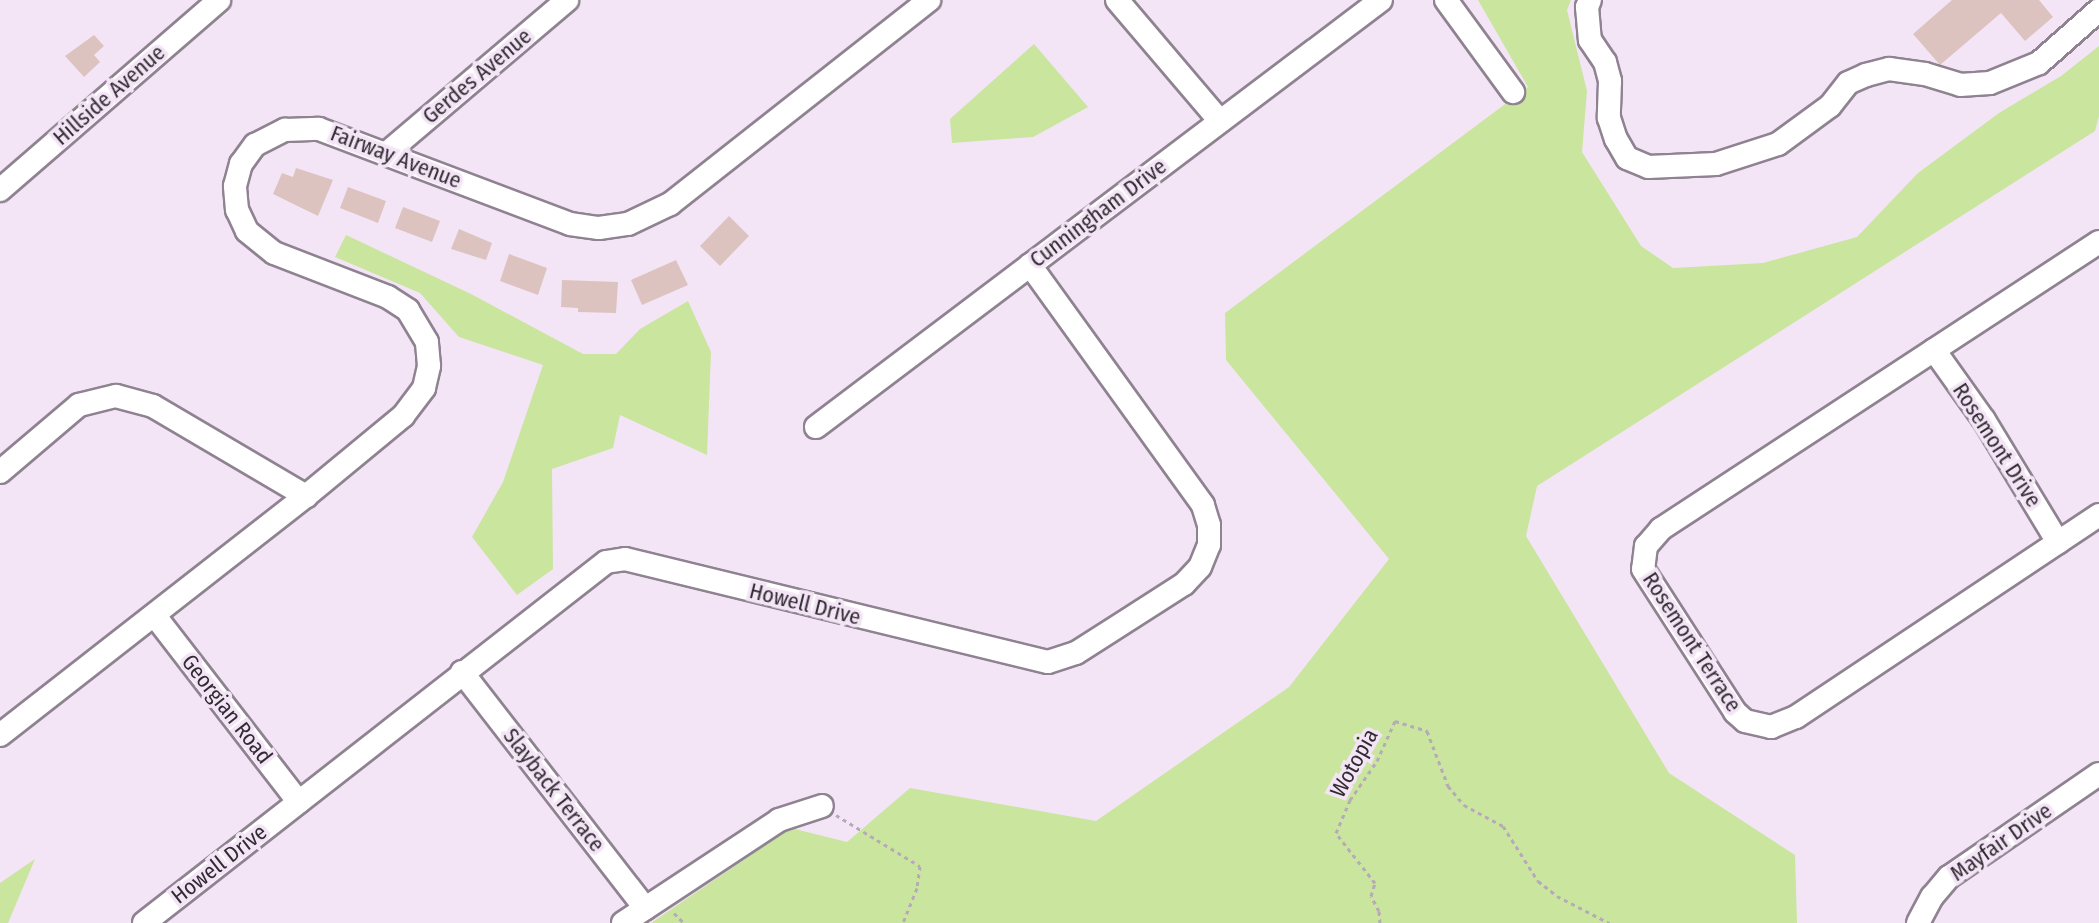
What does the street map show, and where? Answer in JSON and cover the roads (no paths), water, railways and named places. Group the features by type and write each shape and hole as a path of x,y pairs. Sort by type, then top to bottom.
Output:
{"street":[{"name":"Gerdes Avenue","path":"388,152 567,0"},
{"name":"Fairway Avenue","path":"0,735 306,496 411,408 427,377 427,342 416,320 399,303 274,253 254,240 237,210 237,175 255,145 296,128 319,129 388,152 570,224 599,228 628,224 670,204 929,0"},
{"path":"1117,0 1220,121"},
{"name":"Cunningham Drive","path":"816,427 1381,0"},
{"path":"1446,0 1513,92"},
{"path":"1590,0 1587,7 1590,40 1605,62 1610,81 1609,118 1616,139 1627,158 1648,167 1716,164 1778,144 1830,106 1848,83 1889,69 1960,85 1990,83 2039,63 2099,10"},
{"name":"Hillside Avenue","path":"0,190 215,1"},
{"name":"Rosemont Terrace","path":"2099,242 1661,529 1646,546 1642,557 1647,580 1735,712 1745,721 1771,727 1796,717 2099,515"},
{"name":"Howell Drive","path":"144,923 600,565 618,559 1040,662 1070,657 1184,584 1200,567 1209,545 1209,525 1203,505 1030,265"},
{"name":"Rosemont Drive","path":"1934,350 1984,420 2058,542"},
{"path":"0,472 79,405 103,397 129,397 153,406 306,496"},
{"name":"Georgian Road","path":"155,616 299,802"},
{"name":"Slayback Terrace","path":"462,672 645,908"},
{"name":"Mayfair Drive","path":"1918,923 1932,897 1949,877 2099,774"},
{"path":"623,923 779,820 822,806"}]}
